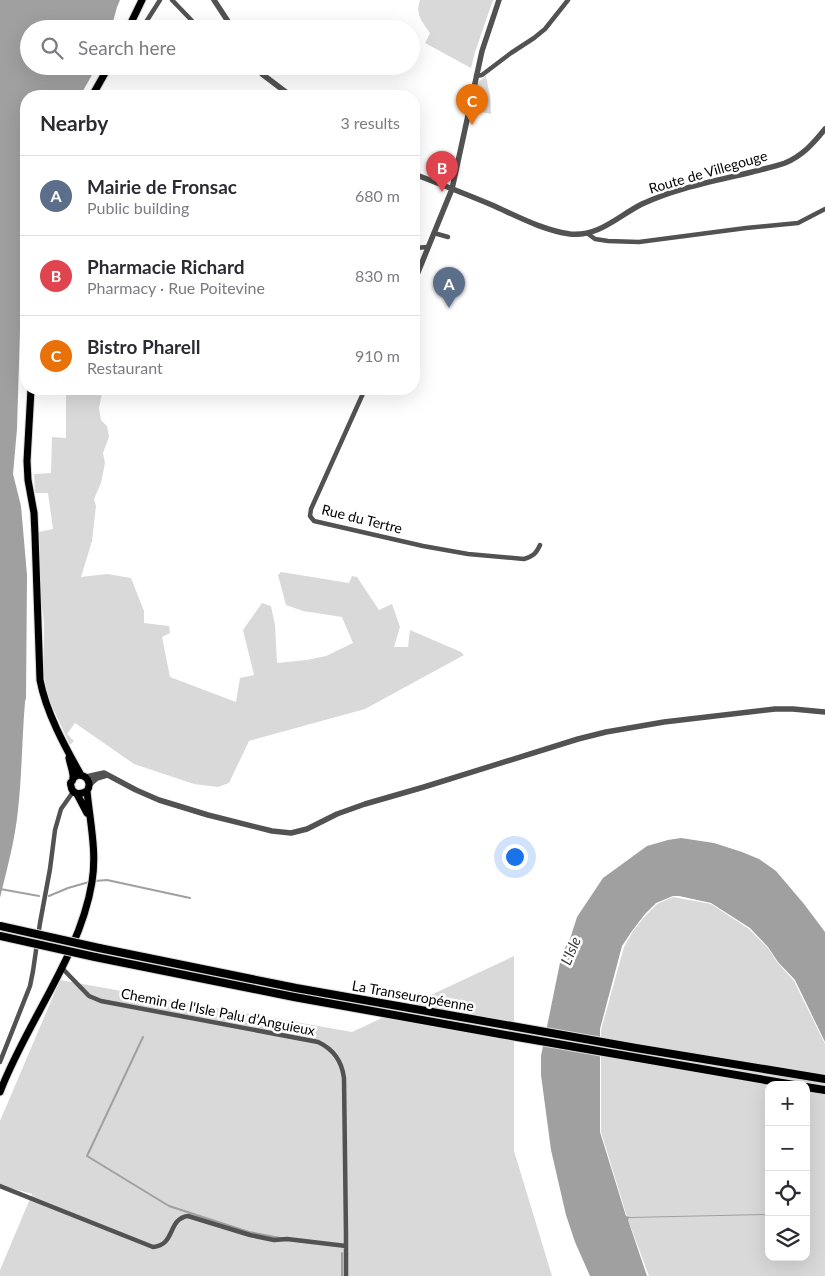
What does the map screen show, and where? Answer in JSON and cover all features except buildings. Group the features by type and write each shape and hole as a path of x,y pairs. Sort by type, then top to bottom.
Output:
{"highway":[{"name":"La Transeuropéenne","path":"0,926 296,988 825,1080"},
{"name":"La Transeuropéenne","path":"0,936 294,997 771,1081"},
{"path":"810,1087 825,1090"}],"main road":[{"path":"132,20 142,0"},
{"path":"95,90 104,75"},
{"path":"0,1092 12,1063 62,968 77,935 89,896 94,857 89,782 83,776 67,750 46,703 40,680 36,535 28,480 31,395"},
{"path":"67,750 73,778 71,786 90,817"},
{"path":"73,778 75,776 83,776"},
{"path":"75,793 82,794 88,788"}],"street":[{"path":"147,20 160,0"},
{"path":"172,0 191,20"},
{"path":"214,0 227,20"},
{"path":"420,267 452,189 482,51 499,0"},
{"path":"476,76 482,75 534,38 568,0"},
{"path":"263,75 283,90"},
{"name":"Route de Villegouge","path":"420,176 549,229 571,234 588,233 599,230 642,204 661,196 783,164 802,154 825,130"},
{"path":"588,233 596,239 639,242 798,223 825,210"},
{"path":"434,233 448,237"},
{"path":"420,248 428,247"},
{"name":"Rue du Tertre","path":"363,395 311,510 310,516 314,521 423,546 468,554 524,559 533,556 538,551 540,545"},
{"path":"83,776 100,773 108,774 136,790 166,802 272,831 291,833 365,804 424,788 578,739 606,732 664,722 774,709 825,712"},
{"path":"88,788 97,778 108,774"},
{"path":"0,1062 30,986 55,830 61,809 75,793"},
{"name":"Chemin de l'Isle Palu d’Anguieux","path":"62,968 89,996 101,1002 318,1042 332,1051 343,1069 344,1078 346,1276"},
{"path":"0,1186 153,1247 165,1243 177,1221 182,1217 188,1216 250,1235 274,1240 287,1239 346,1246"}],"shaded area":[{"path":"420,0 493,0 471,68 425,43 430,33 419,14"},
{"path":"486,76 491,114 472,110 478,82"},
{"path":"66,395 102,395 99,408 101,420 107,426 109,437 103,453 105,463 101,483 94,499 96,506 92,541 81,577 107,574 131,578 144,611 144,623 169,626 170,633 162,637 170,677 236,702 240,678 254,675 243,630 262,603 271,606 275,625 277,663 326,656 353,643 342,617 303,611 286,605 278,575 281,572 349,583 352,576 357,577 379,610 392,604 400,627 394,647 408,647 410,630 464,655 365,709 249,741 229,783 218,787 194,784 134,764 75,723 67,734 74,741 70,745 47,695 44,674 44,622 40,593 39,532 53,529 48,493 35,493 34,474 51,473 52,437 66,438"},
{"path":"673,897 711,904 749,929 768,948 777,962 794,981 825,1044 825,1276 649,1276 628,1220 601,1132 601,1030 624,947 633,931 657,904"},
{"path":"514,956 514,1151 552,1276 0,1276 0,1270 32,1194 0,1185 0,1121 60,980 352,1032"}],"water":[{"path":"0,0 120,0 113,20 20,20 20,75 92,75 83,90 20,90 20,330 17,429 13,474 21,506 27,575 26,698 17,821 0,898"},
{"name":"L'Isle","path":"681,838 714,843 759,859 776,871 804,904 825,932 825,1042 795,980 750,928 711,903 673,896 656,903 645,914 622,946 600,1029 600,1132 626,1216 765,1215 629,1218 628,1220 647,1276 590,1276 575,1242 566,1215 551,1150 541,1075 541,1056 562,953 570,939 577,917 603,878 647,846"}],"waterway":[{"path":"94,881 107,880 190,898"},
{"path":"49,896 89,882"},
{"path":"0,889 39,896"},
{"path":"143,1037 87,1156 169,1206 249,1232 280,1238"},
{"path":"342,1253 342,1276"}],"place":[{"name":"Bistro Pharell","path":"472,125"},
{"name":"Pharmacie Richard","path":"442,192"},
{"name":"Mairie de Fronsac","path":"449,308"}]}
